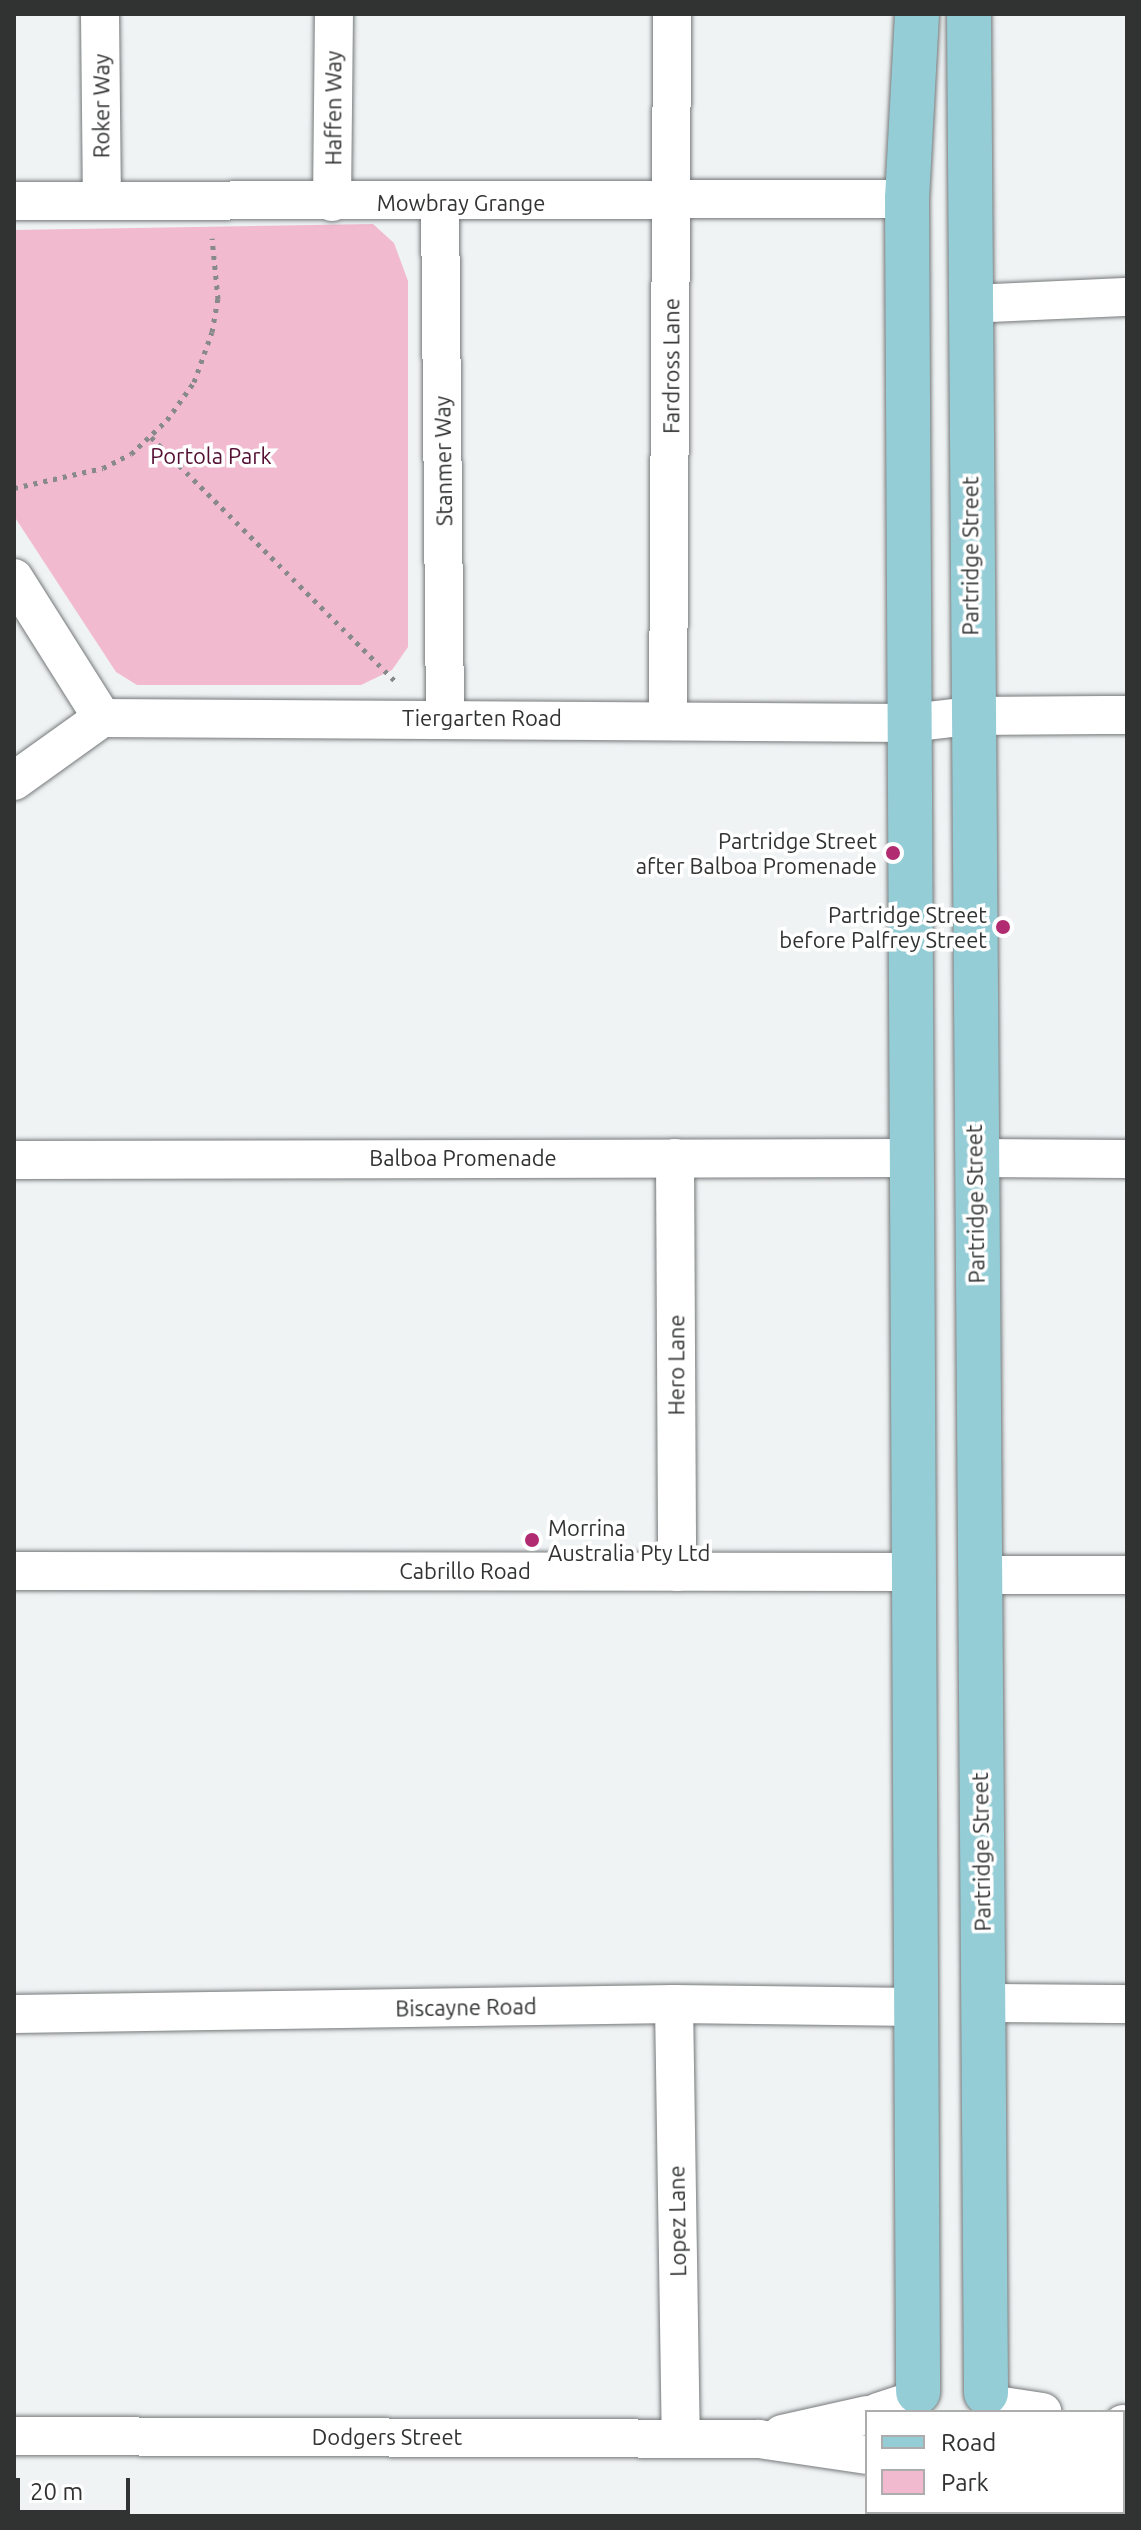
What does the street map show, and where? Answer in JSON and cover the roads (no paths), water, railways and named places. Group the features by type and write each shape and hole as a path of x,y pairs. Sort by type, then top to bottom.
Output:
{"main road":[{"path":"902,2404 917,2007 907,199 917,14"},
{"name":"Partridge Street","path":"969,14 970,716 978,1575 983,2003 994,2403"},
{"path":"902,2404 945,2381 973,2385 994,2403"}],"street":[{"name":"Roker Way","path":"100,14 102,199"},
{"name":"Haffen Way","path":"332,202 334,14"},
{"name":"Fardross Lane","path":"668,719 672,14"},
{"name":"Mowbray Grange","path":"14,201 102,199 440,204 907,199"},
{"name":"Stanmer Way","path":"440,204 445,718"},
{"path":"970,304 1127,297"},
{"path":"14,578 102,718 14,781"},
{"name":"Tiergarten Road","path":"102,718 668,719 910,723 970,716 1127,715"},
{"name":"Hero Lane","path":"675,1158 677,1572"},
{"name":"Balboa Promenade","path":"14,1160 913,1158"},
{"path":"975,1158 1127,1159"},
{"name":"Cabrillo Road","path":"14,1571 916,1572"},
{"path":"978,1575 1127,1575"},
{"path":"983,2003 1127,2004"},
{"name":"Biscayne Road","path":"14,2014 674,2004 917,2007"},
{"name":"Lopez Lane","path":"674,2004 681,2439"},
{"path":"994,2403 1031,2410"},
{"name":"Dodgers Street","path":"759,2439 865,2415"},
{"name":"Dodgers Street","path":"14,2436 759,2439 865,2455"}],"place":[{"name":"Partridge Street after Balboa Promenade","path":"893,853"},
{"name":"Partridge Street before Palfrey Street","path":"1003,927"},
{"name":"Morrina Australia Pty Ltd","path":"532,1540"}],"park label":[{"name":"Portola Park","path":"211,456"}]}
